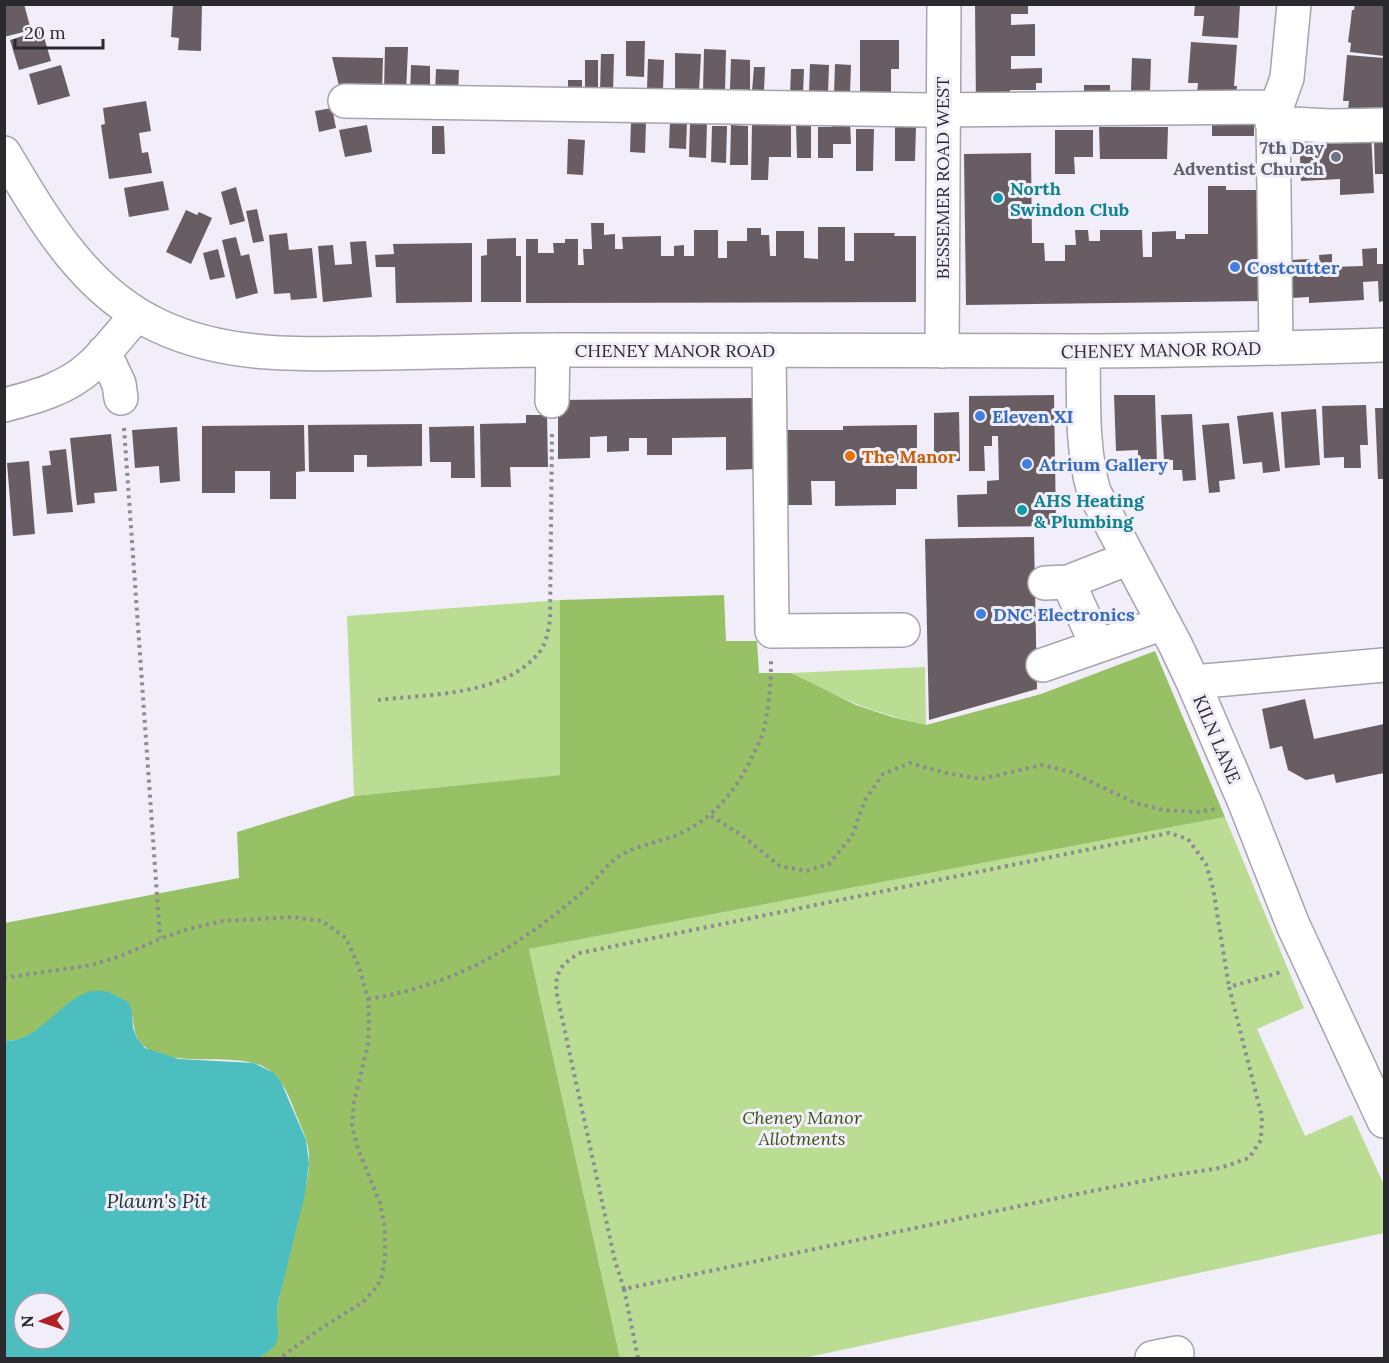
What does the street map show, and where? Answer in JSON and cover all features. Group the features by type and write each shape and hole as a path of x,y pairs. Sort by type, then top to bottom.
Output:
{"street":[{"name":"BESSEMER ROAD WEST","path":"942,351 944,4"},
{"path":"1276,348 1275,115 1287,78 1294,4"},
{"path":"345,101 1275,115 1331,126 1384,125"},
{"name":"CHENEY MANOR ROAD","path":"4,153 54,233 86,273 109,295 137,315 179,335 219,346 263,352 1083,351 1384,345"},
{"path":"4,405 41,395 66,384 90,367 137,315"},
{"path":"552,401 553,350"},
{"path":"769,350 772,631 903,630"},
{"name":"KILN LANE","path":"1083,351 1085,439 1088,471 1094,492 1164,623 1192,682 1311,963 1384,1121"},
{"path":"104,352 122,398"},
{"path":"1097,645 1056,583 1129,558"},
{"path":"1043,665 1164,623"},
{"path":"1192,682 1384,665"}],"path":[{"path":"122,398 160,939"},
{"path":"378,700 484,686 521,669 540,653 547,637 550,620 552,401"},
{"path":"368,999 423,988 476,967 558,912 588,887 613,861 630,850 675,836 711,816 730,795 748,767 764,731 771,685 772,631"},
{"path":"711,816 740,834 780,866 806,871 829,864 852,836 865,800 883,774 910,763 946,774 981,779 1042,765 1071,772 1133,802 1163,810 1197,812 1245,804"},
{"path":"624,1289 1082,1193 1220,1168 1248,1158 1261,1140 1262,1117 1229,987 1213,888 1206,864 1188,839 1169,833 580,953 566,961 558,974 557,995 615,1261 624,1289 639,1359"},
{"path":"4,978 91,965 118,957 188,929 223,921 294,917 322,921 346,938 359,967 368,999 368,1044 354,1102 352,1126 358,1149 380,1203 385,1230 385,1258 381,1280 363,1302 280,1359"},
{"path":"1229,987 1311,963"}],"green space":[{"path":"724,595 726,641 757,641 759,673 791,673 856,705 926,725 1041,694 1155,651 1225,817 529,949 620,1358 257,1358 266,1353 275,1341 278,1303 308,1173 307,1142 286,1091 273,1073 260,1065 241,1061 178,1058 154,1052 138,1039 130,1009 125,1002 106,991 90,993 77,999 31,1034 5,1041 5,923 239,878 237,832 354,796 560,775 560,600"},
{"path":"560,600 560,775 354,796 347,616"},
{"path":"925,667 926,725 890,716 857,704 791,673"},
{"name":"Cheney Manor Allotments","path":"1225,817 1304,1008 1257,1029 1305,1136 1352,1115 1384,1185 1384,1233 804,1358 620,1358 529,949"}],"water":[{"name":"Plaum's Pit","path":"90,991 107,991 128,1002 132,1011 133,1028 145,1048 179,1059 254,1063 274,1073 281,1082 306,1140 309,1163 305,1194 278,1303 277,1341 274,1347 257,1358 5,1358 5,1041 17,1040 28,1035 68,1004"}],"building":[{"path":"4,4 24,4 31,30 4,37"},
{"path":"173,4 202,4 201,51 178,50 179,38 171,37"},
{"path":"975,4 1028,4 1028,14 1011,14 1011,25 1035,24 1035,56 1011,56 1011,69 1042,68 1042,83 1036,83 1036,90 1010,90 1010,107 976,107"},
{"path":"1195,4 1240,4 1238,38 1202,36 1204,16 1194,16"},
{"path":"1355,4 1384,4 1384,56 1350,52 1351,43 1348,42 1352,10"},
{"path":"42,30 51,61 19,70 10,40"},
{"path":"860,40 899,40 899,69 891,69 891,92 860,92"},
{"path":"626,41 645,41 644,77 626,76"},
{"path":"1191,42 1237,45 1235,106 1196,104 1198,83 1188,83"},
{"path":"385,47 408,47 406,93 384,92"},
{"path":"704,49 726,50 725,92 703,92"},
{"path":"675,53 701,54 699,91 675,91"},
{"path":"601,54 614,54 613,92 600,92"},
{"path":"1347,55 1384,58 1384,113 1347,118 1349,101 1343,101"},
{"path":"332,57 383,58 382,91 340,90"},
{"path":"1132,58 1151,59 1150,92 1131,91"},
{"path":"648,59 664,60 663,90 647,90"},
{"path":"731,59 750,60 750,90 730,89"},
{"path":"585,60 598,60 598,89 585,89"},
{"path":"810,64 829,65 828,94 809,93"},
{"path":"835,64 851,65 850,94 834,94"},
{"path":"61,65 70,96 38,105 29,74"},
{"path":"411,65 430,66 430,94 410,93"},
{"path":"754,67 765,67 764,91 752,91"},
{"path":"436,69 459,70 458,95 435,94"},
{"path":"791,69 804,69 803,95 790,95"},
{"path":"568,80 582,80 582,99 568,98"},
{"path":"1084,85 1110,85 1110,106 1084,107"},
{"path":"146,101 151,131 139,133 142,153 148,152 152,173 109,179 101,125 105,124 103,108"},
{"path":"332,108 336,128 319,132 315,111"},
{"path":"1212,116 1254,116 1254,136 1212,136"},
{"path":"670,121 687,122 686,149 669,148"},
{"path":"631,122 646,122 645,153 630,152"},
{"path":"832,122 850,122 851,144 833,144 833,158 818,158 818,127 832,127"},
{"path":"690,123 707,123 706,158 689,157"},
{"path":"796,124 811,124 811,158 797,158"},
{"path":"367,125 372,152 345,157 339,130"},
{"path":"731,125 748,126 748,165 730,165"},
{"path":"752,125 791,125 791,157 769,157 768,180 751,180"},
{"path":"432,126 444,126 445,154 432,154"},
{"path":"712,126 727,126 726,163 711,162"},
{"path":"895,127 916,127 915,161 895,161"},
{"path":"1099,127 1168,127 1167,159 1100,159"},
{"path":"856,129 874,129 873,171 856,171"},
{"path":"1055,130 1093,130 1093,157 1074,157 1075,174 1055,174"},
{"name":"7th Day Adventist Church","path":"1371,131 1374,193 1340,195 1340,179 1301,181 1299,134"},
{"path":"568,139 585,140 583,175 567,174"},
{"path":"1374,139 1384,139 1384,174 1375,174"},
{"path":"1031,153 1032,243 1044,243 1045,261 1065,261 1065,245 1076,245 1075,230 1088,230 1089,241 1100,241 1100,230 1142,230 1143,257 1152,257 1152,232 1176,231 1176,239 1185,239 1185,234 1208,234 1208,186 1226,186 1226,190 1261,190 1262,301 966,305 964,154"},
{"path":"163,181 169,210 129,217 124,188"},
{"path":"236,187 245,221 230,225 221,192"},
{"path":"257,209 264,241 253,243 246,211"},
{"path":"186,210 197,215 199,212 212,218 191,264 166,252"},
{"path":"591,223 604,223 604,235 615,234 615,249 623,249 622,237 661,236 661,256 674,256 674,246 684,245 684,256 694,256 694,230 718,230 718,258 727,258 727,241 747,241 747,228 761,228 761,235 769,235 770,256 776,256 776,231 804,231 804,258 818,259 818,227 845,227 845,261 854,261 854,233 895,233 894,236 916,236 916,302 526,303 526,239 538,239 538,253 554,253 553,243 565,243 565,239 578,239 578,265 584,265 583,249 592,249"},
{"path":"287,233 289,250 312,248 317,298 291,300 290,293 274,294 269,235"},
{"path":"236,237 241,256 249,254 258,293 236,299 222,240"},
{"path":"516,238 516,256 521,256 521,302 481,302 481,256 487,255 487,239"},
{"path":"366,241 372,297 323,302 318,246 333,245 335,265 352,264 350,242"},
{"path":"472,243 472,302 396,303 395,267 376,267 375,255 394,254 393,244"},
{"path":"1377,248 1377,264 1384,264 1384,301 1379,302 1378,281 1363,282 1364,300 1309,303 1309,297 1292,298 1290,260 1309,259 1309,272 1320,271 1319,255 1332,254 1332,267 1363,266 1362,249"},
{"path":"218,249 225,277 210,280 203,253"},
{"path":"1054,395 1056,526 958,527 957,495 987,494 987,481 999,480 998,436 992,436 992,446 984,446 985,471 969,471 969,396"},
{"path":"1114,395 1155,395 1157,466 1138,466 1138,450 1116,451"},
{"path":"753,398 754,469 726,470 726,437 672,438 672,455 647,455 647,438 629,438 629,451 607,452 607,436 590,437 590,458 558,459 558,400"},
{"path":"1366,405 1368,445 1360,445 1361,468 1344,468 1344,457 1324,458 1322,406"},
{"path":"1375,408 1384,408 1384,479 1378,479"},
{"path":"1316,409 1320,465 1285,468 1281,412"},
{"path":"959,412 960,461 934,461 934,413"},
{"path":"1273,412 1280,471 1263,473 1262,462 1243,464 1237,416"},
{"path":"1192,414 1196,480 1183,481 1182,470 1173,470 1173,460 1164,460 1161,415"},
{"path":"526,415 547,415 548,467 510,467 511,487 481,487 480,424 526,423"},
{"path":"1229,423 1235,479 1219,481 1220,492 1209,493 1202,425"},
{"path":"422,424 422,466 367,467 367,455 354,455 354,472 309,472 308,425"},
{"path":"304,425 305,471 296,472 296,499 270,499 270,471 235,471 235,493 202,493 202,426"},
{"name":"The Manor","path":"917,425 917,489 896,489 896,505 835,506 835,481 811,481 812,505 784,505 783,430 843,430 843,426"},
{"path":"474,426 475,478 451,478 451,462 430,462 429,427"},
{"path":"177,427 180,481 160,483 159,466 135,468 132,430"},
{"path":"111,434 117,491 94,493 95,503 77,505 70,438"},
{"path":"66,449 73,512 47,514 42,466 51,465 49,451"},
{"path":"29,461 35,534 13,536 7,463"},
{"name":"DNC Electronics","path":"1034,537 1037,689 929,720 925,539"},
{"path":"1305,699 1314,739 1384,724 1384,773 1336,783 1334,774 1306,780 1288,770 1282,746 1270,749 1262,709"}],"place":[{"name":"7th Day Adventist Church","path":"1336,157"},
{"name":"North Swindon Club","path":"998,198"},
{"name":"Costcutter","path":"1235,267"},
{"name":"Eleven XI","path":"980,416"},
{"name":"The Manor","path":"850,456"},
{"name":"Atrium Gallery","path":"1027,464"},
{"name":"AHS Heating & Plumbing","path":"1022,510"},
{"name":"DNC Electronics","path":"981,614"}]}
